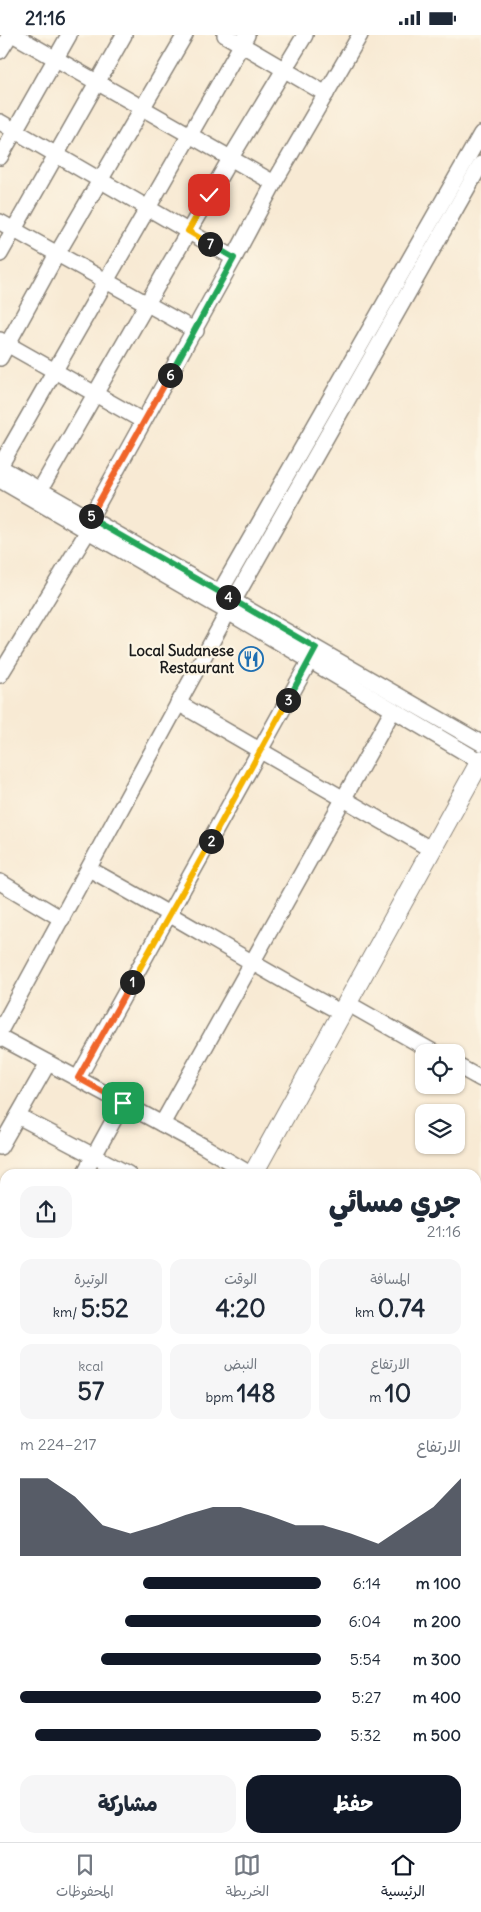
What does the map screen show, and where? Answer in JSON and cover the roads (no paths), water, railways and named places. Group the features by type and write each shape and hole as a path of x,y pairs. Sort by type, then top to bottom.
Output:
{"main road":[{"path":"269,1169 349,1009 481,761"},
{"path":"254,1169 481,782"}],"street":[{"path":"0,51 10,35"},
{"path":"14,35 274,183"},
{"path":"0,157 69,35"},
{"path":"0,254 124,35"},
{"path":"0,358 4,342 101,181 185,35"},
{"path":"225,35 244,40 283,70 326,93"},
{"path":"40,490 188,231 304,35"},
{"path":"0,675 89,525 143,421 196,331 274,183 360,35"},
{"path":"244,40 0,466 40,490 89,525 313,654 481,743"},
{"path":"0,122 234,258"},
{"path":"220,592 481,134"},
{"path":"0,1031 6,1006 62,919 231,606 481,164"},
{"path":"0,222 196,331"},
{"path":"4,342 143,421"},
{"path":"315,425 329,433"},
{"path":"0,480 220,592 231,606"},
{"path":"313,654 393,710 481,761"},
{"path":"78,1078 260,753 313,654"},
{"path":"178,703 260,753 432,850"},
{"path":"162,1124 253,965 393,710"},
{"path":"88,869 171,913 253,965 349,1009 417,1044"},
{"path":"0,882 62,919"},
{"path":"0,1037 242,1169"},
{"path":"0,1147 48,1063"},
{"path":"465,1068 479,1072"},
{"path":"87,1169 123,1103"},
{"path":"18,1116 119,1169"}],"place":[{"name":"Local Sudanese Restaurant","path":"251,659"}]}
